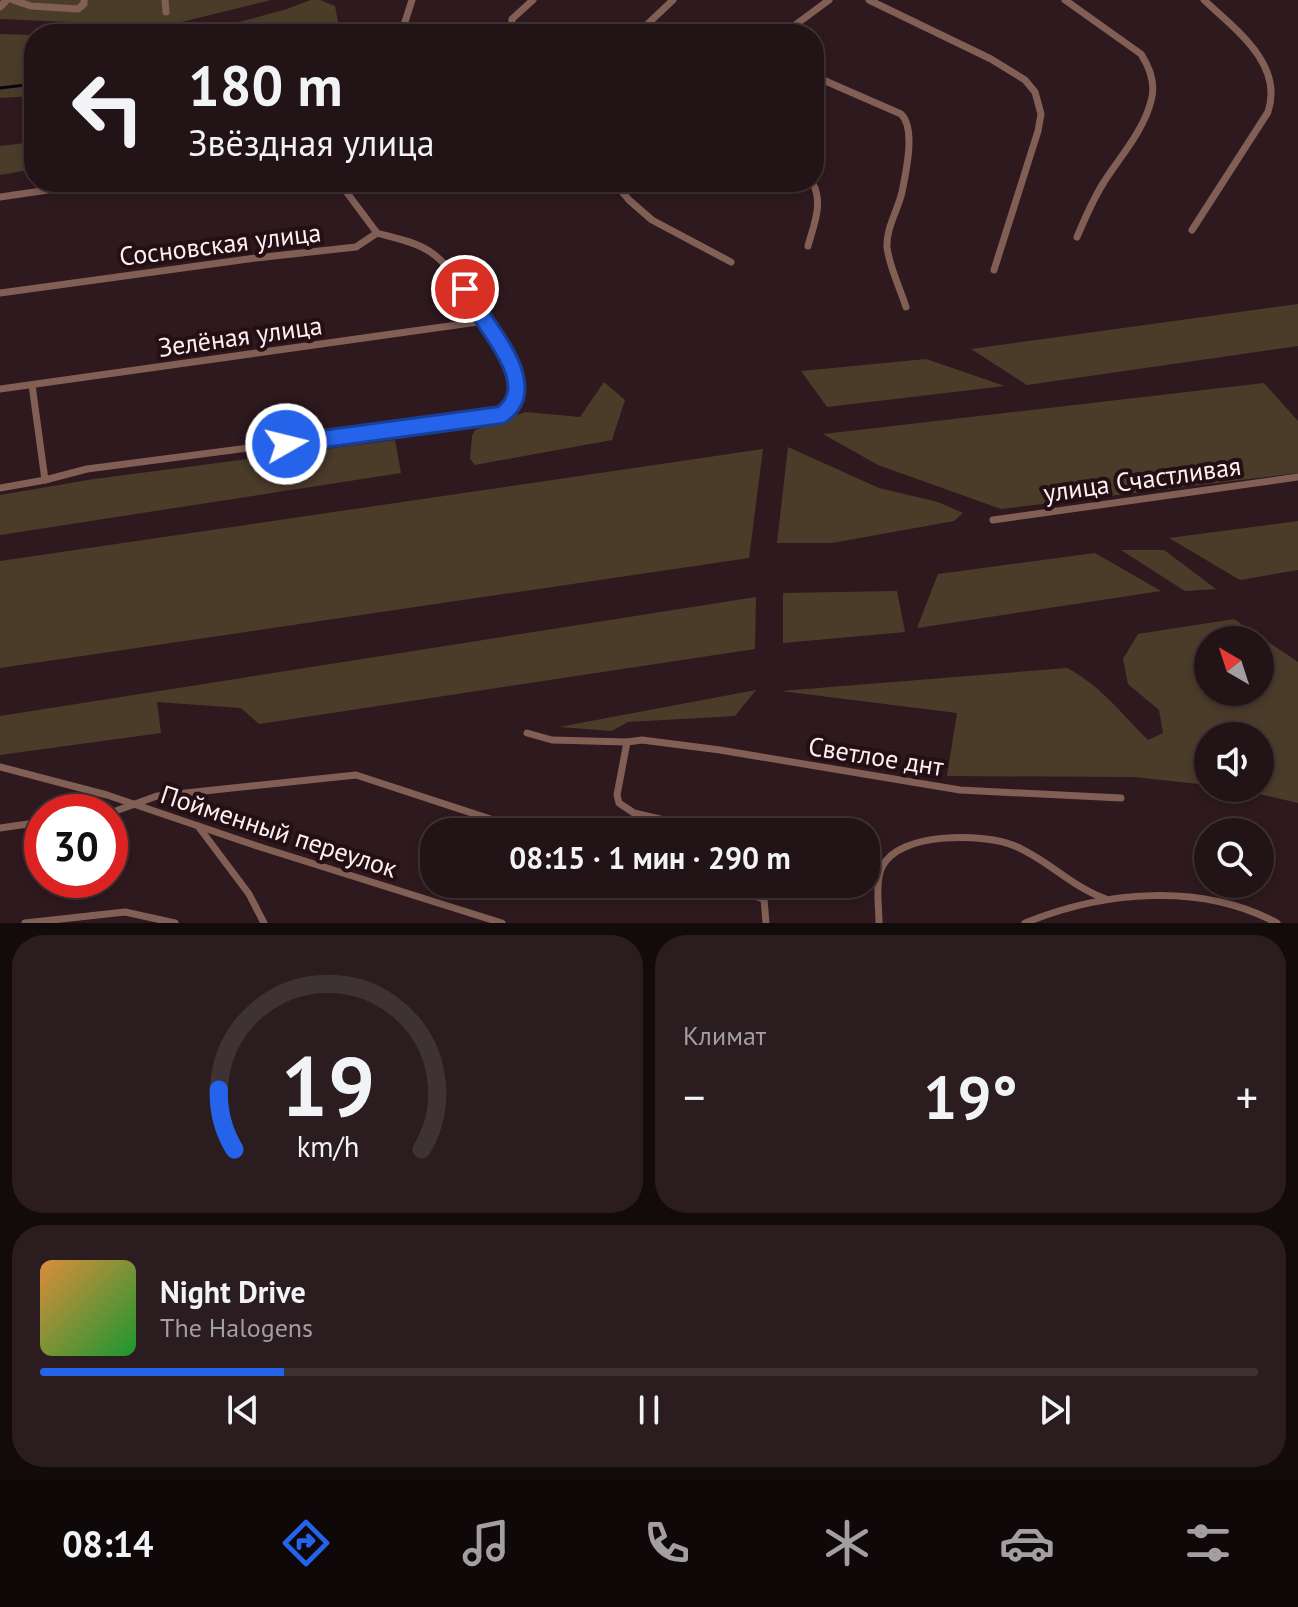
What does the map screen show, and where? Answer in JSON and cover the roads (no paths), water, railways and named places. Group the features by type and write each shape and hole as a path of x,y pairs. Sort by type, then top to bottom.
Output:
{"street":[{"path":"0,7 7,0"},
{"path":"13,0 31,6 78,9 84,0"},
{"path":"165,0 166,12"},
{"path":"406,24 412,0"},
{"path":"512,24 512,19 533,0"},
{"path":"648,24 673,0"},
{"path":"797,24 829,0"},
{"path":"869,0 991,59 1025,80 1035,92 1041,114 1038,131 994,270"},
{"path":"1065,0 1141,54 1149,67 1153,84 1151,101 1141,123 1088,209 1077,237"},
{"path":"1192,230 1268,112 1273,99 1265,64 1258,53 1204,0"},
{"path":"824,80 901,114 908,120 910,132 902,193 887,248 906,307"},
{"path":"0,197 34,192"},
{"name":"Сосновская улица","path":"0,293 356,247 377,233 346,192"},
{"path":"624,192 652,220 731,262"},
{"path":"808,246 818,210 818,192"},
{"path":"0,488 87,469 501,415 512,405 516,384 509,356 465,289 430,252 414,243 377,233"},
{"name":"Зелёная улица","path":"0,389 485,321"},
{"path":"32,385 45,480"},
{"name":"улица Счастливая","path":"993,520 1298,477"},
{"name":"Светлое днт","path":"527,733 552,740 642,740 720,750 960,790 1121,798"},
{"path":"627,742 617,795 619,803 634,813 656,818"},
{"name":"Пойменный переулок","path":"0,767 135,805 502,923"},
{"path":"128,807 157,796 356,775 487,818"},
{"path":"0,828 24,825"},
{"path":"198,826 249,894 264,923"},
{"path":"879,923 882,866 892,855 913,843 934,839 982,838 1012,844 1040,858 1085,892 1106,899"},
{"path":"1025,923 1106,899 1146,896 1221,901 1240,905 1277,923"},
{"path":"761,898 764,899 766,923"},
{"path":"25,923 125,912 175,923"}],"waterway":[{"path":"0,88 24,85"}]}
